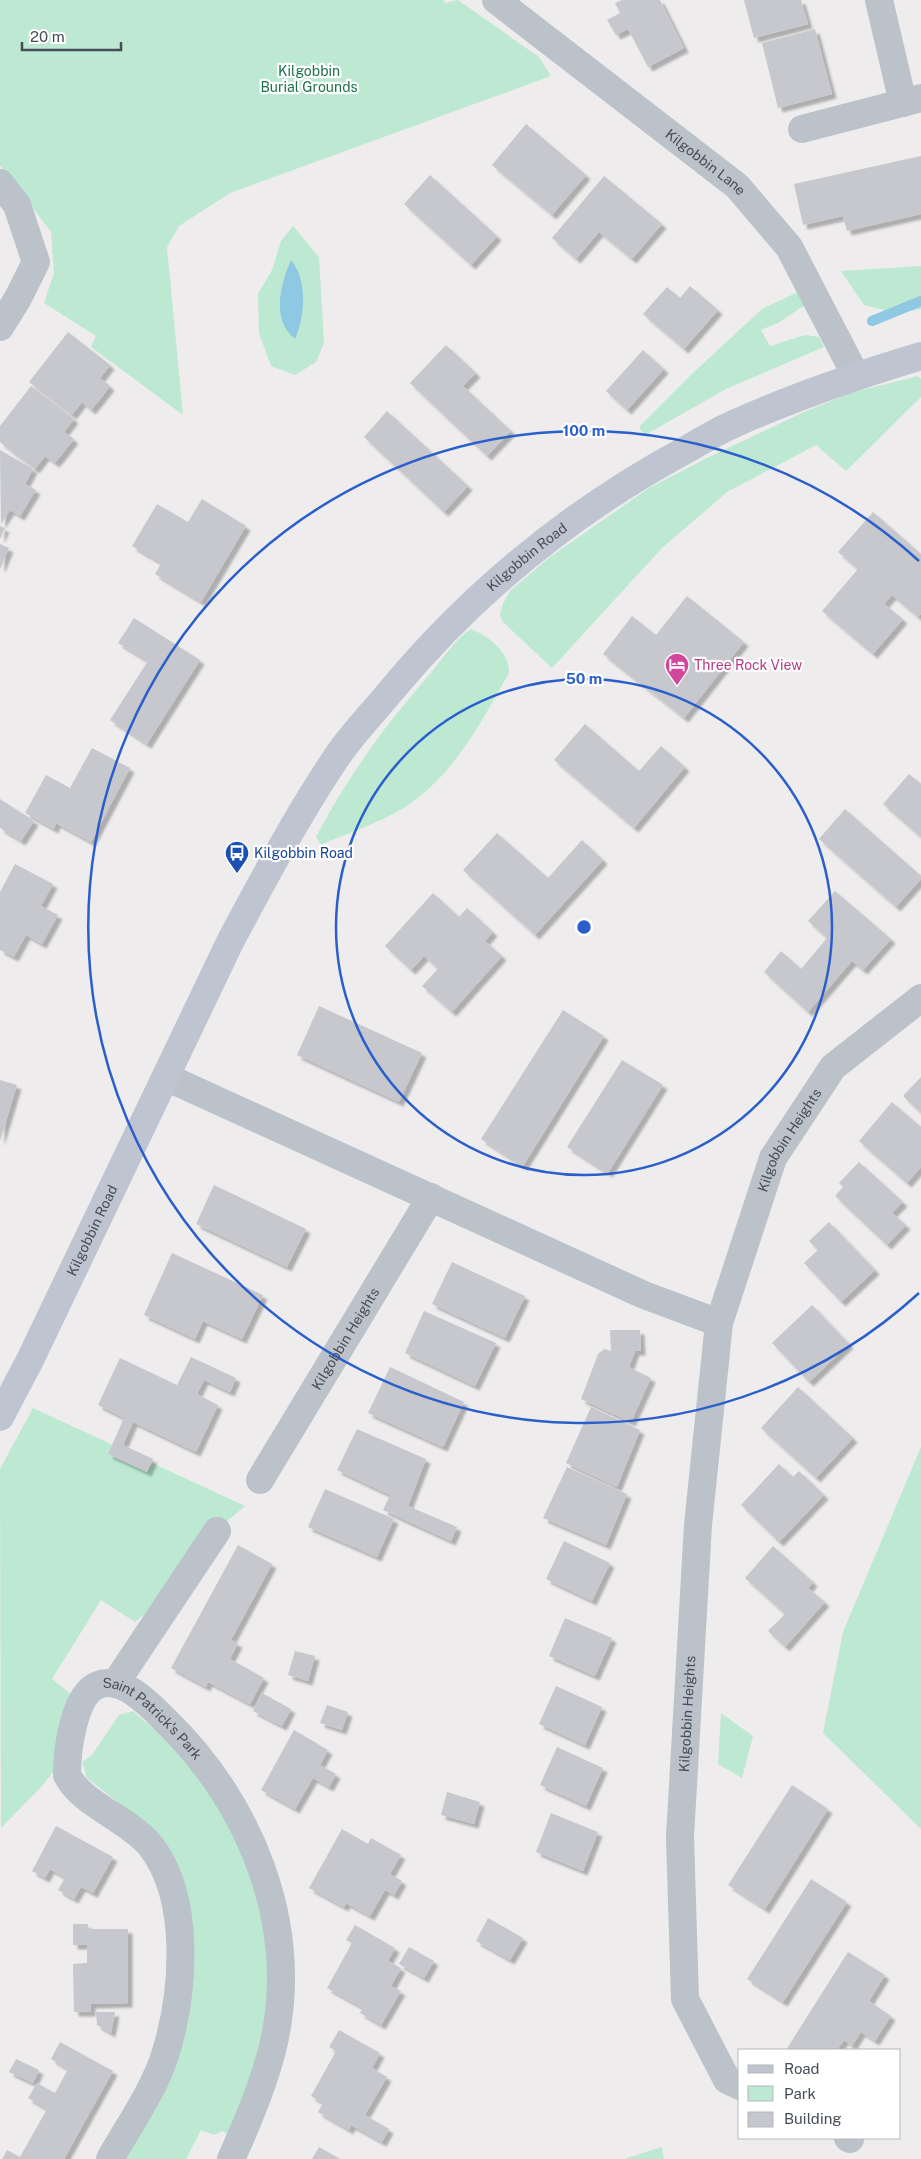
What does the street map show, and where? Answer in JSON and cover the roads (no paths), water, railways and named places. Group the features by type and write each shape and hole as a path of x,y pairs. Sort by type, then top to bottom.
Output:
{"street":[{"name":"Kilgobbin Lane","path":"496,0 737,186 790,247 856,376"},
{"path":"802,129 912,101 879,0"},
{"path":"0,183 17,205 36,262 18,298 0,327"},
{"name":"Kilgobbin Road","path":"0,1417 30,1360 231,940 335,759 428,646 530,551 608,495 735,424 856,376 921,356"},
{"name":"Kilgobbin Heights","path":"738,2085 727,2080 685,1999 681,1856 698,1525 719,1323 773,1158 834,1066 921,998"},
{"path":"166,1077 644,1295 719,1323"},
{"name":"Kilgobbin Heights","path":"260,1480 431,1197"},
{"path":"115,1684 217,1531"},
{"name":"Saint Patrick's Park","path":"110,2159 165,2055 178,1992 180,1949 176,1907 167,1876 151,1846 131,1827 85,1797 67,1775 69,1739 86,1696 99,1685 115,1684 130,1691 156,1710 203,1760 227,1794 259,1859 271,1900 278,1936 281,1970 278,2020 274,2043 260,2088 231,2159"}],"water":[{"path":"291,260 300,278 303,299 301,320 295,339 287,331 280,312 281,291"}],"waterway":[{"path":"872,321 921,301"}],"place":[{"name":"Three Rock View","path":"677,686"},
{"name":"Kilgobbin Road","path":"237,874"}],"park label":[{"name":"Kilgobbin Burial Grounds","path":"309,79"}]}
